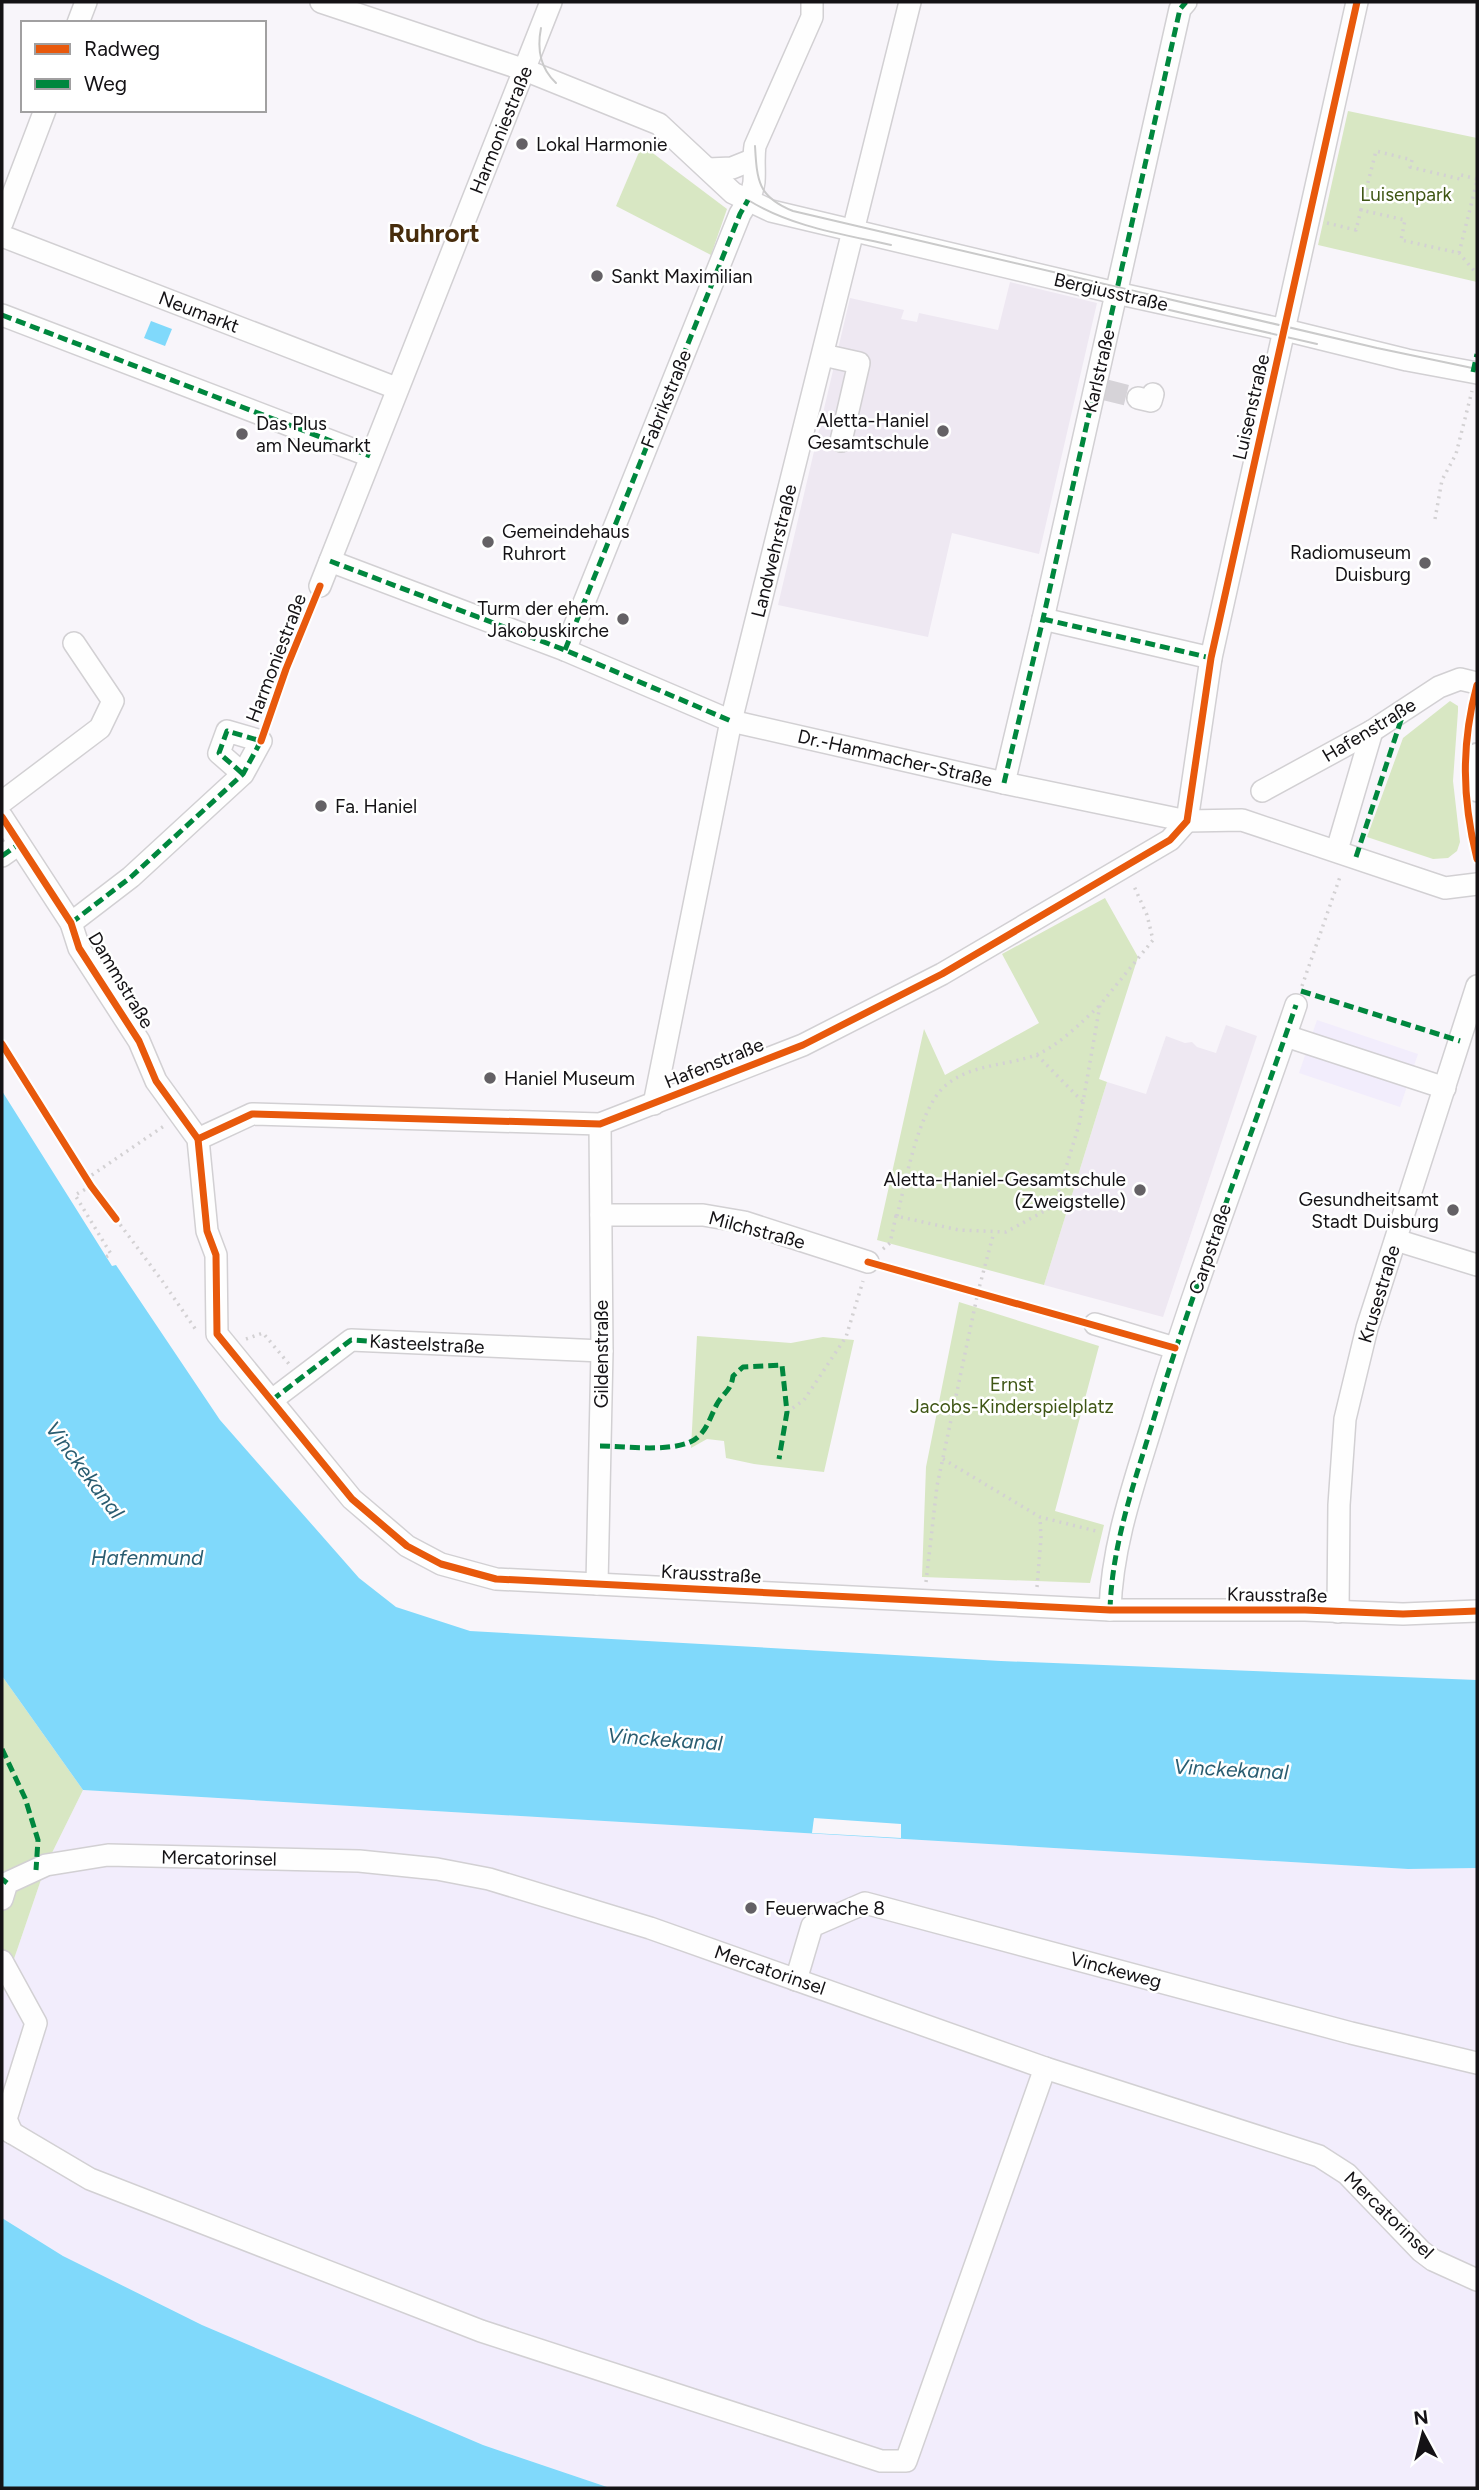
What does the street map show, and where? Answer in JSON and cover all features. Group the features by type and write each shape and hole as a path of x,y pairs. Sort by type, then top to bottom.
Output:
{"main road":[{"path":"1477,757 1477,788"}],"street":[{"path":"79,21 86,2"},
{"name":"Bergiusstraße","path":"321,2 525,70 659,124 733,193 771,211 1407,360 1476,367"},
{"name":"Harmoniestraße","path":"320,586 396,388 551,2"},
{"path":"708,169 732,169 754,153 812,17 813,2"},
{"name":"Landwehrstraße","path":"654,1104 731,721 910,2"},
{"name":"Karlstraße","path":"1004,783 1100,389 1116,293 1180,9 1186,2"},
{"name":"Luisenstraße","path":"1188,821 1211,658 1357,2"},
{"path":"2,223 44,112"},
{"name":"Fabrikstraße","path":"565,650 748,200 754,183 754,153"},
{"name":"Neumarkt","path":"2,236 396,388"},
{"path":"2,314 370,456"},
{"path":"823,355 859,363 841,441"},
{"name":"Dr.-Hammacher-Straße","path":"330,561 565,650 731,721 1004,783 1188,821 1241,820 1445,888 1477,884"},
{"path":"1043,619 1211,658"},
{"path":"2,802 100,728 113,701 74,643"},
{"name":"Hafenstraße","path":"1262,790 1372,731 1439,687 1460,679 1477,682"},
{"path":"1337,850 1372,731"},
{"path":"71,923 131,877 243,774"},
{"name":"Dammstraße","path":"2,817 11,850 71,923 79,948 139,1041 156,1081 198,1139 207,1231 216,1255 222,1340"},
{"name":"Hafenstraße","path":"198,1139 253,1114 600,1124 814,1039 942,974 1170,840 1188,821"},
{"name":"Krusestraße","path":"1338,1612 1339,1505 1345,1419 1367,1328 1477,986"},
{"name":"Carpstraße","path":"1110,1609 1111,1582 1119,1536 1175,1348 1296,1005"},
{"path":"1286,1036 1445,1088"},
{"name":"Gildenstraße","path":"597,1584 602,1351 600,1124"},
{"name":"Milchstraße","path":"601,1214 703,1215 744,1222 868,1262"},
{"path":"1396,1240 1477,1265"},
{"path":"1095,1324 1175,1348"},
{"name":"Krausstraße","path":"222,1340 352,1500 407,1546 441,1564 496,1578 1035,1607 1305,1610 1403,1614 1477,1611"},
{"name":"Kasteelstraße","path":"272,1400 351,1340 602,1351"},
{"name":"Mercatorinsel","path":"4,1891 46,1865 108,1856 359,1861 437,1868 489,1879 568,1901 1045,2068 1319,2156 1347,2174 1421,2251 1448,2268 1477,2280"},
{"name":"Vinckeweg","path":"796,1980 812,1926 865,1903 1338,2029 1477,2063"},
{"path":"2,1961 36,2023 6,2119 7,2130 90,2179 481,2331 881,2461 906,2461 1045,2068"}],"path":[{"path":"1309,219 1356,230 1376,151 1412,160 1410,167 1460,179 1461,175 1477,180 1459,253"},
{"path":"1361,210 1405,220 1401,240 1459,253 1477,274"},
{"path":"1435,519 1442,480 1456,454 1476,367"},
{"path":"787,1412 804,1401 846,1337 868,1262 890,1243 925,1115 944,1087 986,1066 1037,1055 1073,1030 1100,1005 1153,940 1147,915 1125,867"},
{"path":"1296,1005 1334,895"},
{"path":"896,1219 959,1230 1006,1232 1050,1208 1059,1190 1084,1103 1100,1005"},
{"path":"1037,1055 1084,1103"},
{"path":"86,1179 180,1115"},
{"path":"91,1186 75,1195 111,1254 106,1257"},
{"path":"116,1219 163,1282 194,1330 222,1340 263,1333 301,1377"},
{"path":"924,1602 937,1486 978,1292 994,1231"},
{"path":"943,1459 1040,1517 1119,1536"},
{"path":"1035,1607 1041,1538 1040,1517"}],"shaded area":[{"name":"Aletta-Haniel Gesamtschule","path":"1010,282 1097,303 1039,554 952,533 928,637 778,605 850,298 904,310 901,319 917,322 919,313 998,330"},
{"path":"1317,1020 1418,1054 1400,1107 1299,1073"},
{"name":"Aletta-Haniel-Gesamtschule (Zweigstelle)","path":"1226,1025 1257,1036 1163,1317 1044,1285 1107,1082 1146,1094 1166,1036 1185,1043 1192,1042 1197,1047 1216,1053"},
{"path":"83,1790 1408,1869 1477,1868 1477,2488 610,2488 483,2445 202,2325 63,2256 2,2218 2,1994 46,1865"}],"green space":[{"name":"Luisenpark","path":"1348,111 1477,138 1477,282 1318,245"},
{"path":"642,145 727,209 711,255 616,206"},
{"path":"1450,701 1458,706 1453,781 1460,842 1457,851 1448,858 1433,859 1367,837 1403,738"},
{"path":"1105,898 1138,957 1099,1079 1107,1082 1044,1285 877,1240 924,1029 945,1075 1039,1023 1002,954"},
{"name":"Ernst Jacobs-Kinderspielplatz","path":"959,1302 1099,1346 1055,1511 1104,1525 1090,1583 922,1577 926,1467"},
{"path":"697,1336 791,1343 823,1337 854,1340 824,1472 726,1458 724,1441 707,1439 691,1448"},
{"path":"2,1676 83,1790 46,1865 2,1994"}],"water":[{"path":"151,321 172,329 165,346 144,338"},
{"path":"2,1091 112,1266 116,1265 220,1420 359,1578 396,1607 470,1631 1001,1661 1477,1680 1477,1868 1408,1869 83,1790 2,1676"},
{"path":"2,2218 63,2256 202,2325 483,2445 610,2488 2,2488"}],"pier":[{"path":"814,1818 901,1824 901,1838 812,1833"}],"tunnel":[{"path":"1106,390 1138,398"}],"tram line":[{"path":"541,28 541,57 546,71 556,83"},
{"path":"755,146 759,178 766,194 781,206 793,211 1477,369"},
{"path":"748,200 800,223 891,245"},
{"path":"1126,300 1317,344"}],"marked path":[{"path":"1004,783 1180,9 1186,2"},
{"path":"565,650 740,214 748,200"},
{"path":"2,315 370,456"},
{"path":"1473,372 1477,354"},
{"path":"330,561 565,650 731,721"},
{"path":"1043,619 1211,658"},
{"path":"1356,857 1404,711"},
{"path":"71,923 131,877 243,774 261,741 227,731 219,753 243,774"},
{"path":"2,856 19,844"},
{"path":"1301,991 1460,1041"},
{"path":"1110,1610 1115,1561 1139,1465 1187,1314 1296,1005"},
{"path":"272,1400 351,1340 417,1344"},
{"path":"600,1446 665,1447 690,1442 704,1430 717,1404 729,1388 733,1376 743,1367 782,1365 787,1412 779,1459"},
{"path":"2,1749 25,1798 38,1840 36,1870"},
{"path":"2,1879 7,1883"}],"cycle path":[{"path":"198,1139 252,1114 600,1124 803,1045 942,974 1170,840 1187,821 1211,658 1357,2"},
{"path":"261,741 286,669 320,586"},
{"path":"1477,685 1468,729 1465,772 1468,815 1477,859"},
{"path":"2,817 71,923 79,948 139,1041 156,1081 198,1139 207,1231 216,1255 217,1334 352,1499 407,1546 441,1564 496,1579 1110,1610 1305,1610 1403,1614 1477,1611"},
{"path":"2,1044 91,1186 116,1219"},
{"path":"868,1262 1175,1348"}],"place":[{"name":"Lokal Harmonie","path":"522,144"},
{"name":"Sankt Maximilian","path":"597,276"},
{"name":"Aletta-Haniel Gesamtschule","path":"943,431"},
{"name":"Das Plus am Neumarkt","path":"242,434"},
{"name":"Gemeindehaus Ruhrort","path":"488,542"},
{"name":"Radiomuseum Duisburg","path":"1425,563"},
{"name":"Turm der ehem. Jakobuskirche","path":"623,619"},
{"name":"Fa. Haniel","path":"321,806"},
{"name":"Haniel Museum","path":"490,1078"},
{"name":"Aletta-Haniel-Gesamtschule (Zweigstelle)","path":"1140,1190"},
{"name":"Gesundheitsamt Stadt Duisburg","path":"1453,1210"},
{"name":"Feuerwache 8","path":"751,1908"}],"district":[{"name":"Ruhrort","path":"434,233"}],"water label":[{"name":"Vinckekanal","path":"85,1470"},
{"name":"Hafenmund","path":"147,1557"},
{"name":"Vinckekanal","path":"665,1739"},
{"name":"Vinckekanal","path":"1231,1769"}]}
